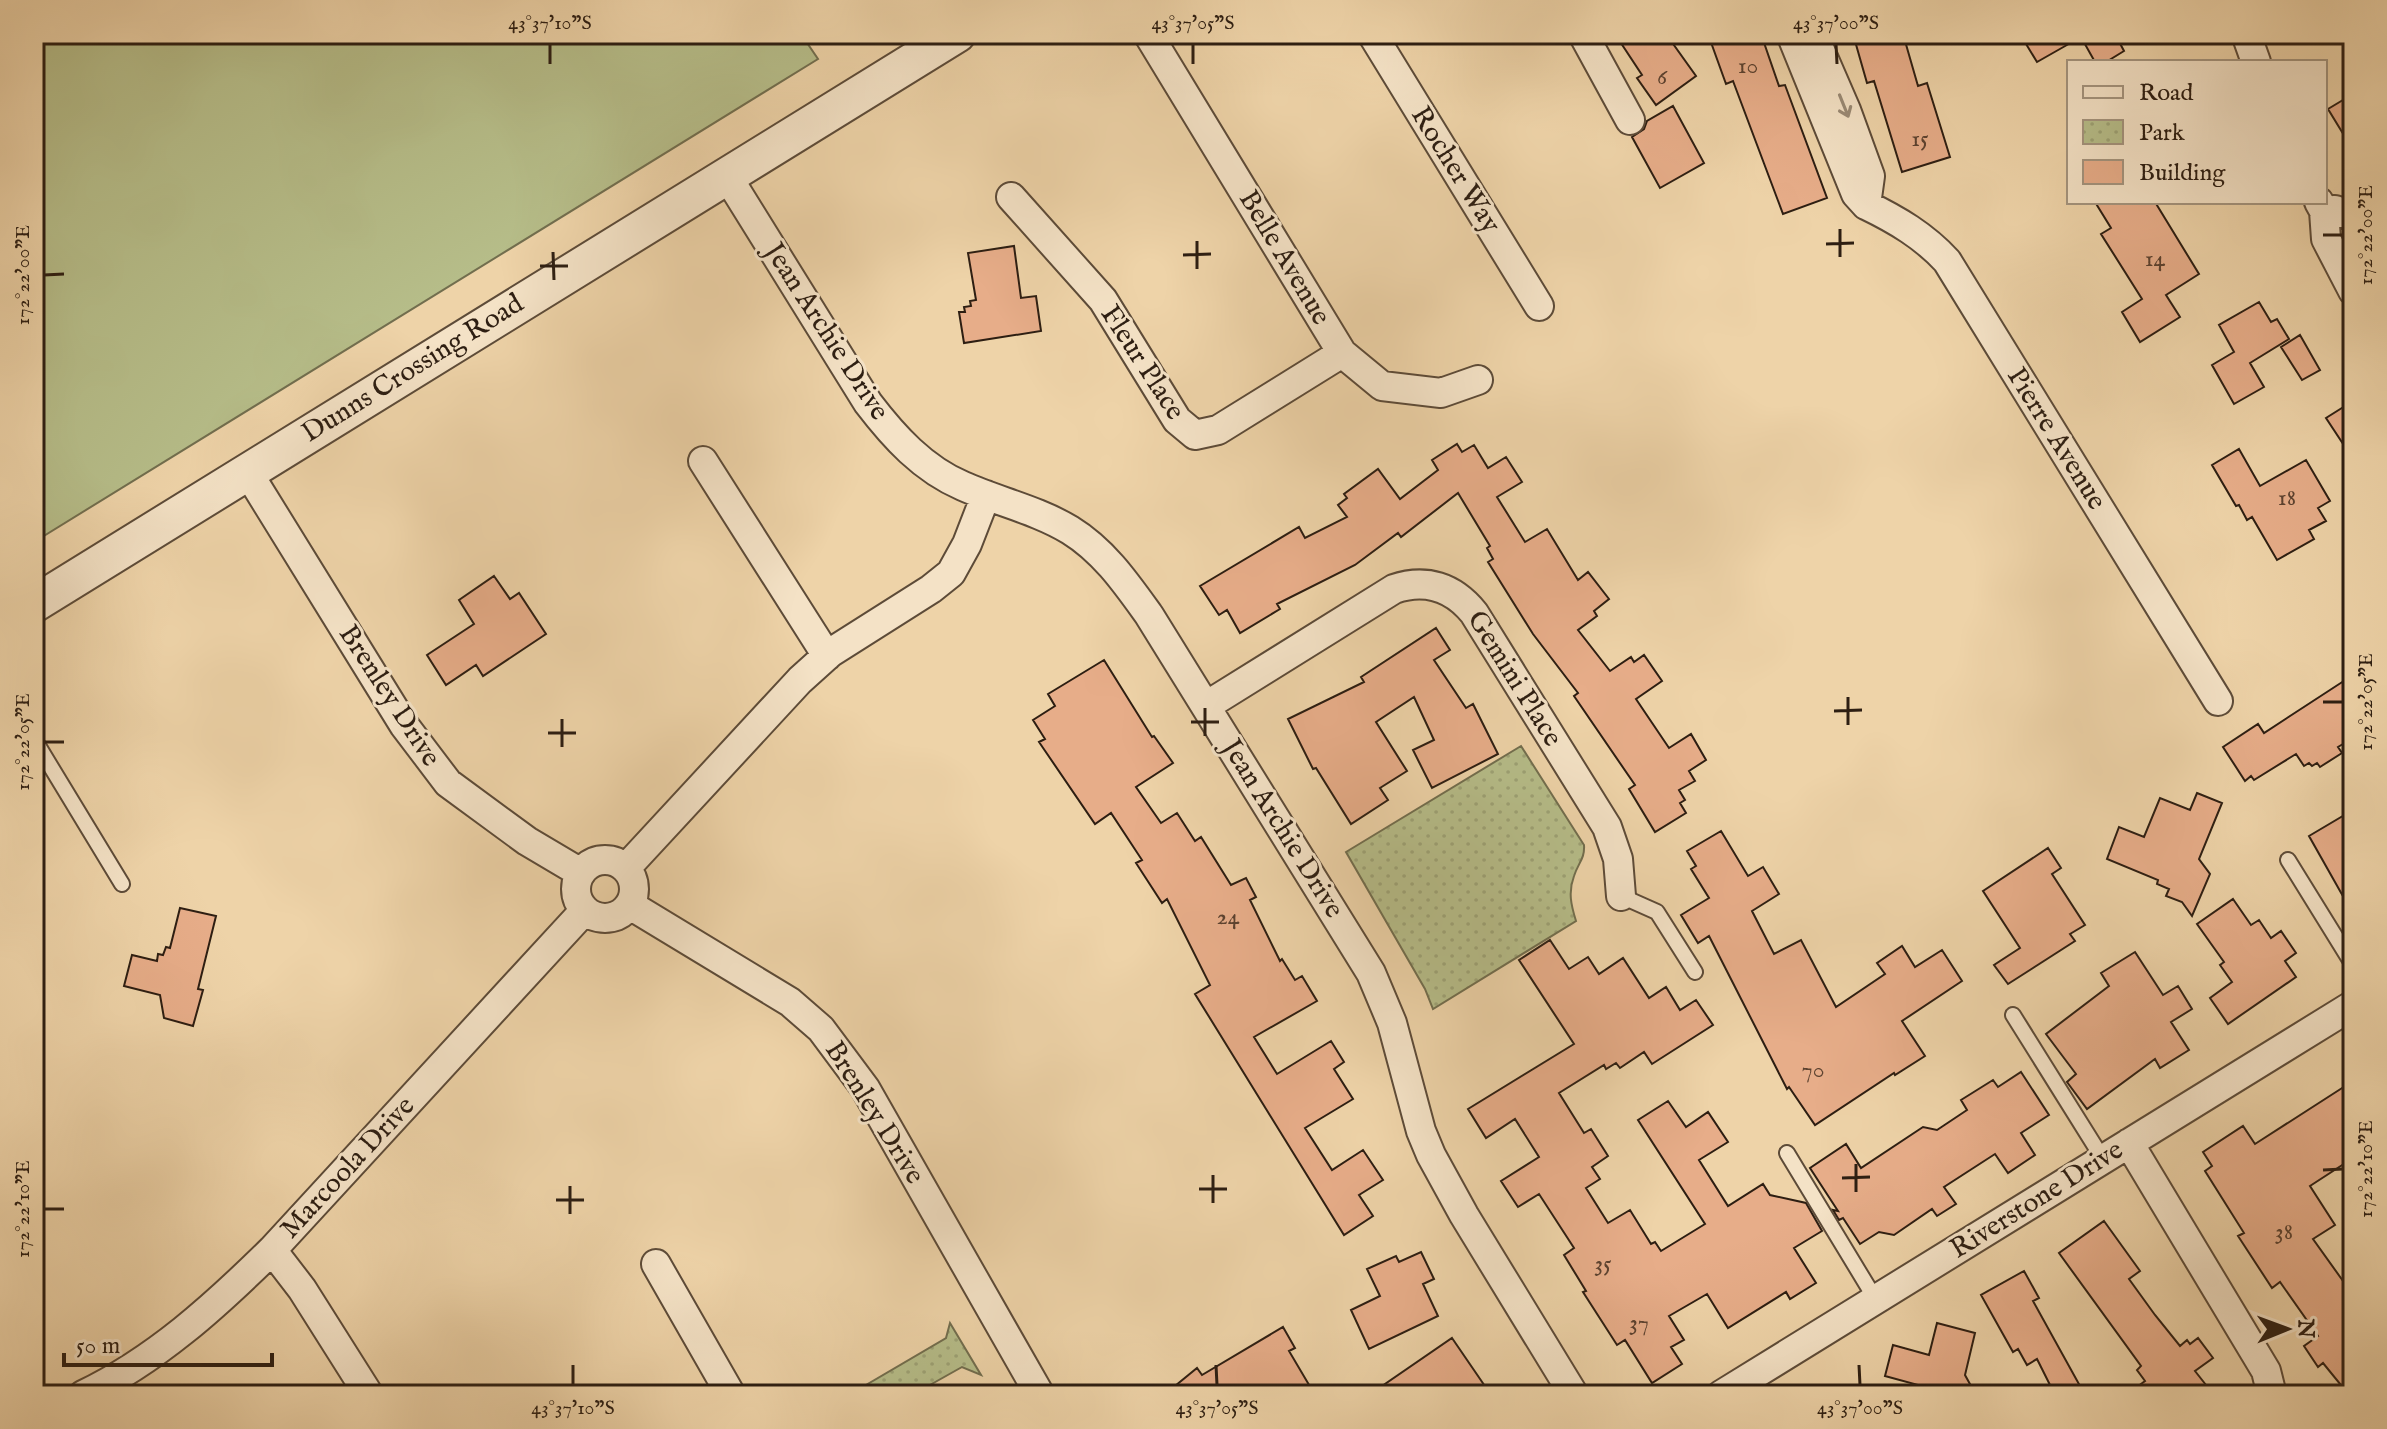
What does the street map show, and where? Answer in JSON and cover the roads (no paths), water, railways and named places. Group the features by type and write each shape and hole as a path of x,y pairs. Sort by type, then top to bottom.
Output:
{"street":[{"name":"Dunns Crossing Road","path":"34,604 957,34"},
{"name":"Belle Avenue","path":"1148,34 1342,353 1382,386 1441,393 1478,380"},
{"name":"Rocher Way","path":"1372,34 1539,306"},
{"path":"1583,34 1630,120"},
{"path":"1791,34 1856,194 1866,205"},
{"path":"1813,34 1870,176 1866,205"},
{"path":"2246,34 2255,60"},
{"name":"Jean Archie Drive","path":"727,176 868,403 890,432 923,463 960,485 1040,515 1091,545 1115,568 1149,615 1371,973 1392,1023 1421,1131 1431,1155 1574,1395"},
{"name":"Fleur Place","path":"1011,197 1103,300 1177,420 1195,435 1218,430 1342,353"},
{"name":"Pierre Avenue","path":"1866,205 1919,235 1947,261 2218,701"},
{"path":"2353,216 2322,206 2326,239 2353,291"},
{"path":"703,461 827,656"},
{"name":"Brenley Drive","path":"247,471 404,725 448,783 527,841 581,873"},
{"path":"626,868 800,680 827,656 951,573 967,544 986,495"},
{"name":"Gemini Place","path":"1206,706 1394,589 1423,583 1453,592 1474,613 1607,827 1618,859 1621,896"},
{"path":"602,860 619,863 626,868 634,885 630,905 618,916 609,918 601,918 585,910 576,889 581,873 586,867 602,860"},
{"name":"Brenley Drive","path":"630,905 790,1002 821,1029 865,1088 1040,1395"},
{"name":"Marcoola Drive","path":"83,1395 170,1343 219,1302 272,1250 585,910"},
{"name":"Riverstone Drive","path":"1721,1395 2353,1005"},
{"path":"2129,1143 2266,1371 2272,1395"},
{"path":"272,1250 302,1289 369,1395"},
{"path":"656,1264 731,1395"}],"lane":[{"path":"34,739 122,884"},
{"path":"2288,860 2353,965"},
{"path":"1621,896 1657,912 1695,972"},
{"path":"2013,1015 2103,1159"},
{"path":"1787,1153 1876,1300"}]}
